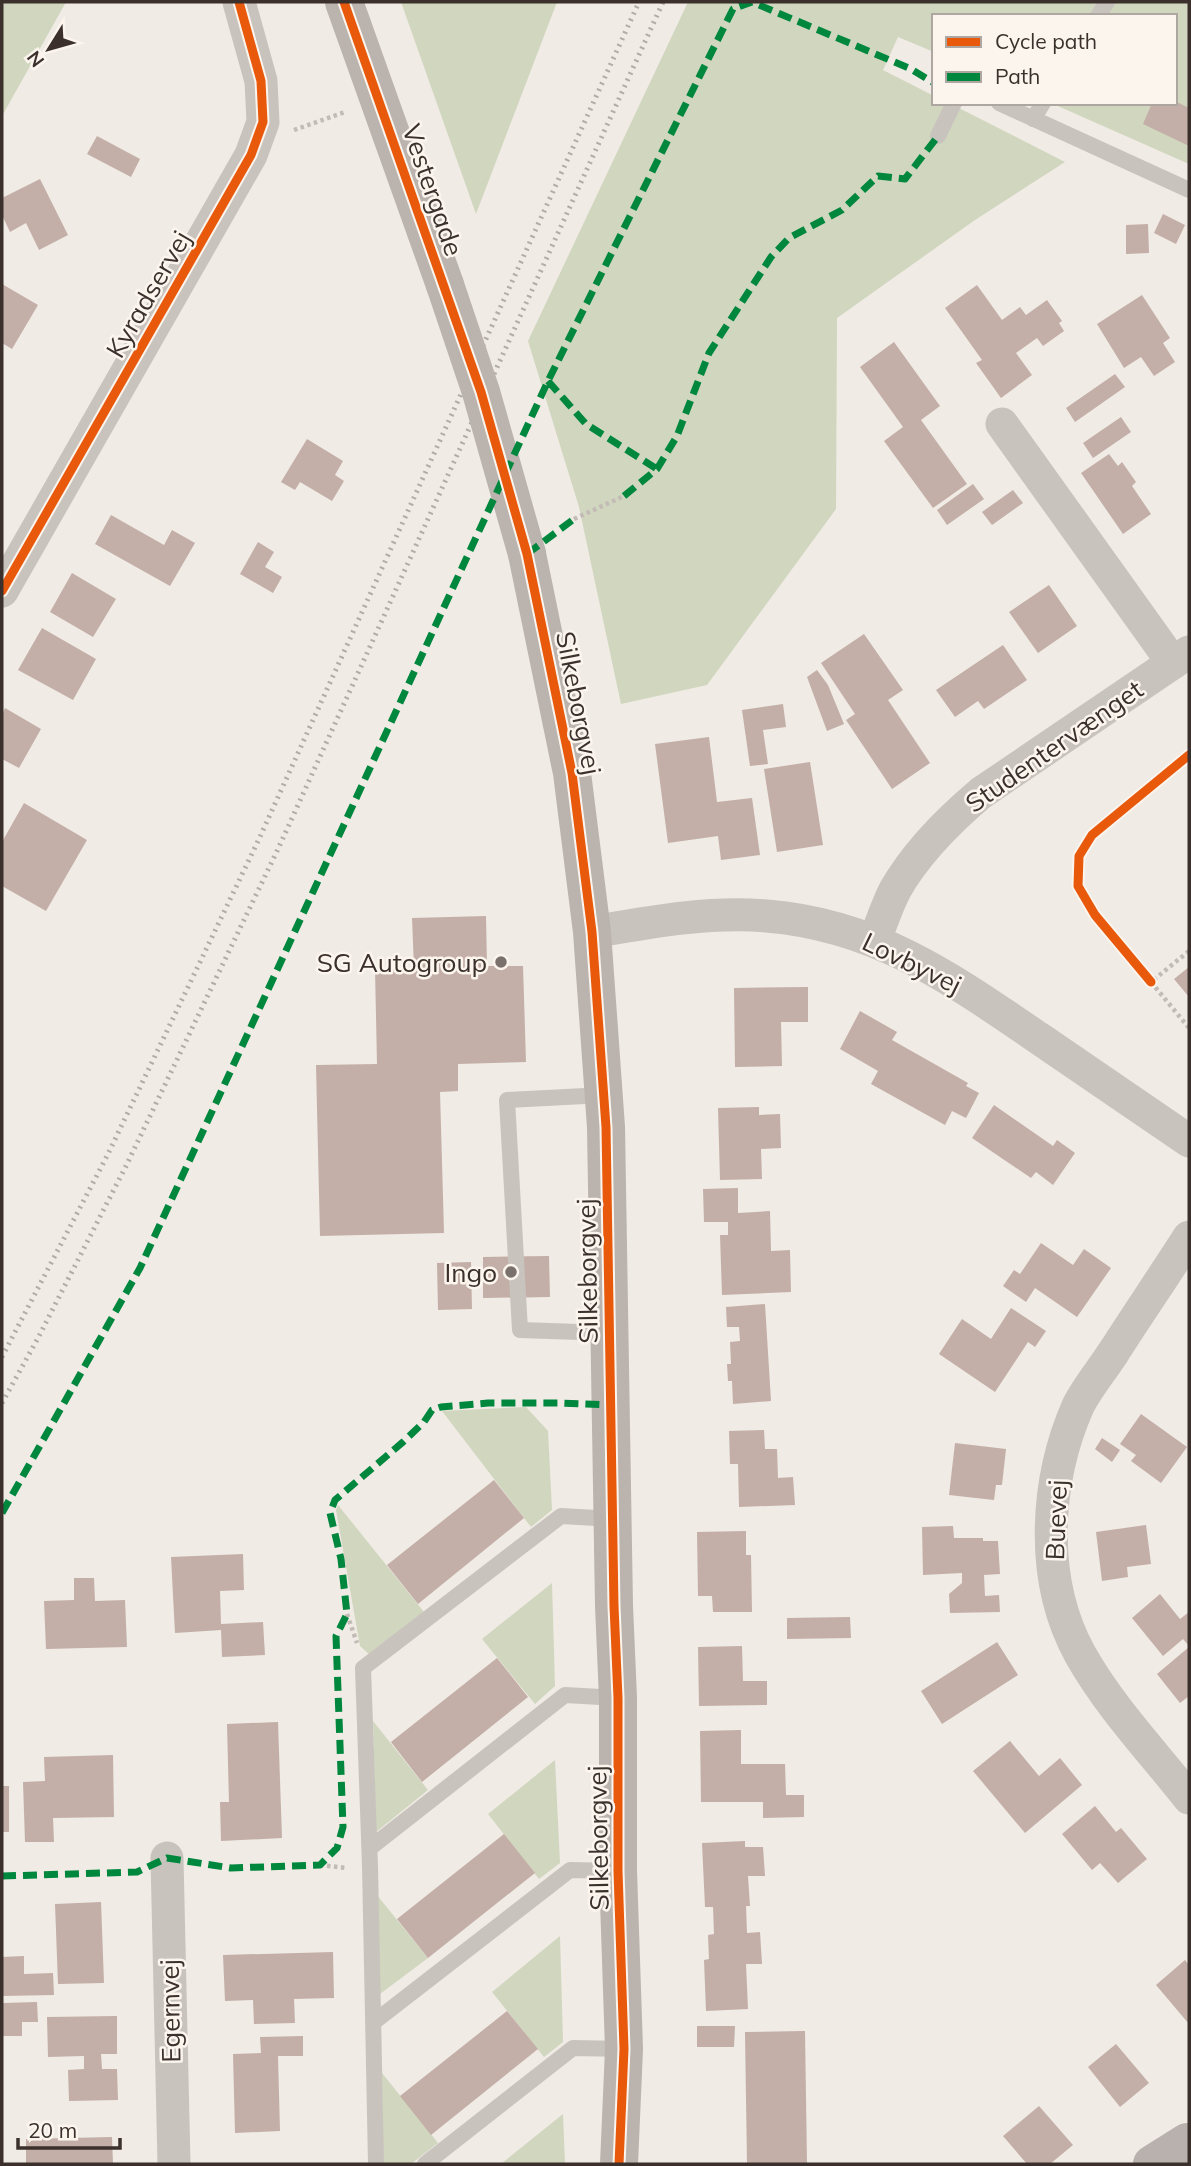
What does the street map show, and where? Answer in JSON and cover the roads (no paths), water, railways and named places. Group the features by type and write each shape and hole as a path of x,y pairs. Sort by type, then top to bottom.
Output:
{"main road":[{"name":"Vestergade","path":"344,2 481,393"},
{"name":"Silkeborgvej","path":"481,393 527,554 572,773 592,932 604,1094 614,1519 618,1871 624,2049 620,2163"},
{"path":"1152,2164 1179,2149"}],"street":[{"name":"Kyradservej","path":"2,591 251,155 263,122 261,81 239,2"},
{"name":"Studentervænget","path":"875,940 896,890 912,865 959,812 981,793 1181,657 1002,424"},
{"name":"Lovbyvej","path":"592,932 692,917 766,916 817,923 875,940 952,979 1189,1141"},
{"name":"Buevej","path":"1189,1237 1079,1404 1062,1449 1055,1487 1053,1564 1060,1606 1078,1652 1101,1689 1189,1798"},
{"name":"Egernvej","path":"167,1858 174,2164"}],"lane":[{"path":"938,136 953,105"},
{"path":"1003,105 1189,190"},
{"path":"1033,119 1042,105"},
{"path":"604,1094 508,1100 520,1330 609,1334"},
{"path":"376,2164 370,1848 363,1668 561,1516 614,1519"},
{"path":"370,1848 565,1695 618,1698"},
{"name":"Silkeborgvej","path":"374,2022 570,1870 618,1871"},
{"path":"425,2164 573,2048 624,2049"}],"railway":[{"path":"2,1357 107,1156 259,839 639,2"},
{"path":"2,1403 126,1166 278,849 663,2"}],"place":[{"name":"SG Autogroup","path":"501,962"},
{"name":"Ingo","path":"511,1272"}]}
